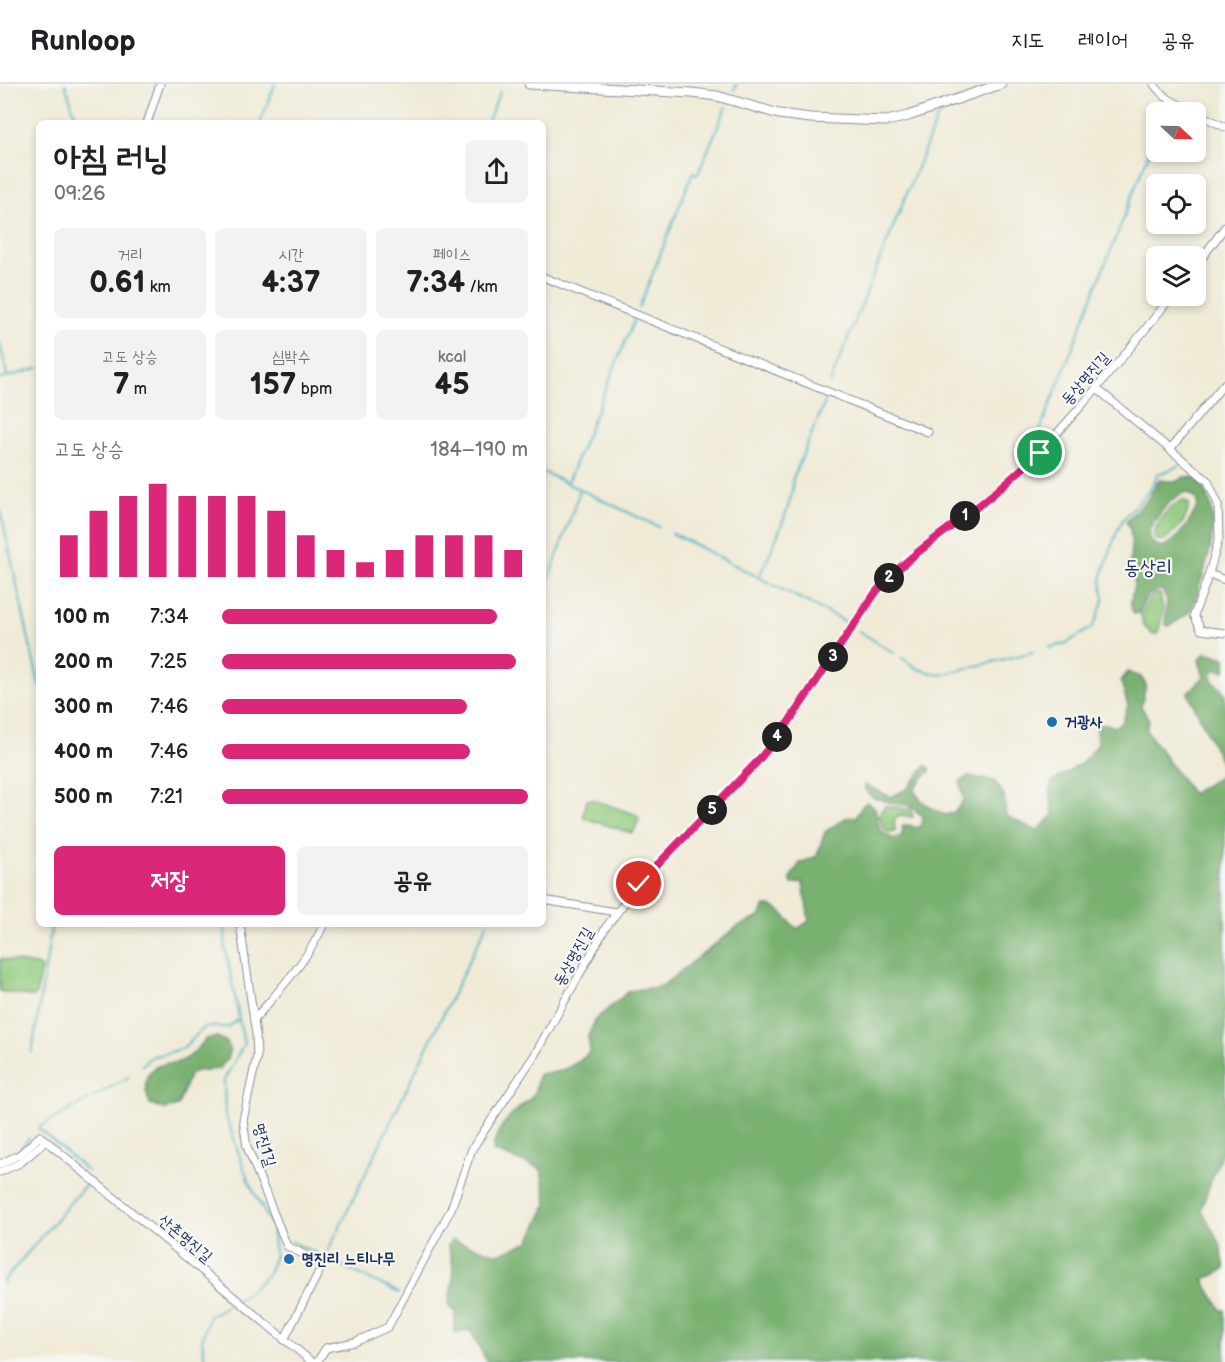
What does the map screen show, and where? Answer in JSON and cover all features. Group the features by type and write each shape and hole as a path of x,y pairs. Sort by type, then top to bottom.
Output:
{"main road":[{"path":"529,84 693,93 717,96 779,114 870,121 887,121 908,116 1001,84"}],"street":[{"path":"148,120 160,84"},
{"path":"1154,84 1165,97 1175,102"},
{"path":"1206,118 1225,128"},
{"path":"1206,253 1225,227"},
{"path":"546,278 928,432"},
{"name":"동상명진길","path":"317,1362 326,1348 356,1342 388,1327 451,1209 472,1149 534,1056 616,912 639,884 718,804 775,740 885,582 909,559 988,499 1040,453 1164,306"},
{"path":"1170,448 1225,383"},
{"path":"1096,388 1208,481 1218,504 1219,538 1194,615 1201,630 1225,633"},
{"path":"1209,574 1225,580"},
{"path":"546,900 616,912"},
{"name":"명진1길","path":"240,927 257,1056 243,1120 247,1147 287,1246 323,1264 284,1340"},
{"path":"254,1020 287,982 322,927"},
{"path":"0,1164 43,1139"},
{"path":"0,1172 20,1163 43,1139"},
{"name":"산촌명진길","path":"43,1139 312,1362"}],"green space":[{"path":"1184,477 1195,477 1204,488 1210,501 1212,530 1208,560 1194,604 1187,614 1170,626 1165,624 1167,600 1162,590 1150,594 1139,613 1134,614 1132,610 1134,582 1130,563 1131,536 1126,521 1147,500 1159,480 1176,482","holes":["1186,492 1195,497 1198,505 1179,535 1161,548 1151,541 1149,529 1169,503"]},
{"path":"1183,500 1189,504 1186,516 1180,525 1163,541 1154,538 1160,520 1173,506"},
{"path":"1154,594 1160,594 1163,610 1158,634 1152,634 1143,625 1141,614"},
{"path":"1206,652 1225,658 1225,671 1212,670 1212,680 1225,693 1225,770 1188,693 1204,677 1199,660"},
{"path":"1128,672 1141,677 1146,685 1141,707 1149,719 1146,730 1192,794 1225,773 1225,1143 1201,1209 1220,1243 1225,1269 1204,1280 1221,1310 1225,1310 1225,1362 487,1362 471,1331 455,1333 456,1311 451,1309 449,1303 454,1271 448,1245 452,1240 498,1254 529,1242 547,1204 541,1169 493,1151 494,1142 502,1126 534,1095 538,1075 562,1070 583,1058 590,1051 588,1036 595,1020 629,991 662,986 737,927 760,917 765,906 779,910 797,929 809,921 803,883 792,884 790,878 800,863 817,856 825,832 845,818 856,817 867,802 875,808 880,831 893,839 902,836 903,826 909,825 917,828 922,825 923,816 907,805 872,797 865,790 865,785 891,797 907,789 926,766 930,768 930,772 914,789 923,802 945,815 954,813 964,800 960,782 968,776 994,781 1004,795 1006,816 1037,831 1053,816 1050,790 1052,782 1081,764 1098,744 1096,732 1099,725 1107,724 1113,727 1122,723 1128,706 1121,681"},
{"path":"591,799 637,815 639,819 634,831 631,833 585,818 583,815 587,800"},
{"path":"885,806 911,810 913,817 901,815 894,819 895,831 888,832 883,828 879,814"},
{"path":"0,959 36,965 41,968 36,994 33,997 0,991"},
{"path":"217,1037 227,1042 230,1049 227,1059 219,1069 196,1071 189,1075 178,1106 164,1109 150,1104 146,1091 146,1080 152,1070 166,1063 182,1061 194,1053 206,1039"}],"waterway":[{"path":"65,84 77,120"},
{"path":"261,120 275,84"},
{"path":"734,90 737,84"},
{"path":"488,120 500,92"},
{"path":"830,383 938,116 976,97"},
{"path":"639,308 693,172 698,174 726,107"},
{"path":"1032,451 1146,160"},
{"path":"567,483 634,320"},
{"path":"0,343 7,375"},
{"path":"0,379 36,369"},
{"path":"759,578 790,501 792,481 827,397"},
{"path":"1049,648 1067,643 1095,623 1104,599 1101,579 1123,519 1149,491 1158,474 1180,466"},
{"path":"546,473 659,527"},
{"path":"546,588 580,490"},
{"path":"0,508 36,671"},
{"path":"672,533 846,622"},
{"path":"859,631 894,653"},
{"path":"902,658 918,669 940,675 1033,652"},
{"path":"32,1053 52,927"},
{"path":"205,1362 202,1340 209,1316 248,1293 267,1275 275,1256 272,1227 248,1180 225,1114 224,1080 244,1044 225,946 225,927"},
{"path":"325,1257 486,927"},
{"path":"142,1065 151,1057 182,1049 205,1027 228,1027 239,1019"},
{"path":"87,1171 38,1128 130,1076"},
{"path":"19,1151 29,1138"},
{"path":"2,1283 87,1183"},
{"path":"272,1227 277,1235"},
{"path":"292,1242 399,1293"}],"place":[{"name":"거광사","path":"1052,722"},
{"name":"명진리 느티나무","path":"289,1259"}],"district":[{"name":"동상리","path":"1148,568"}],"route":[{"path":"639,884 718,804 782,732 885,582 909,559 988,499 1040,453"}]}
